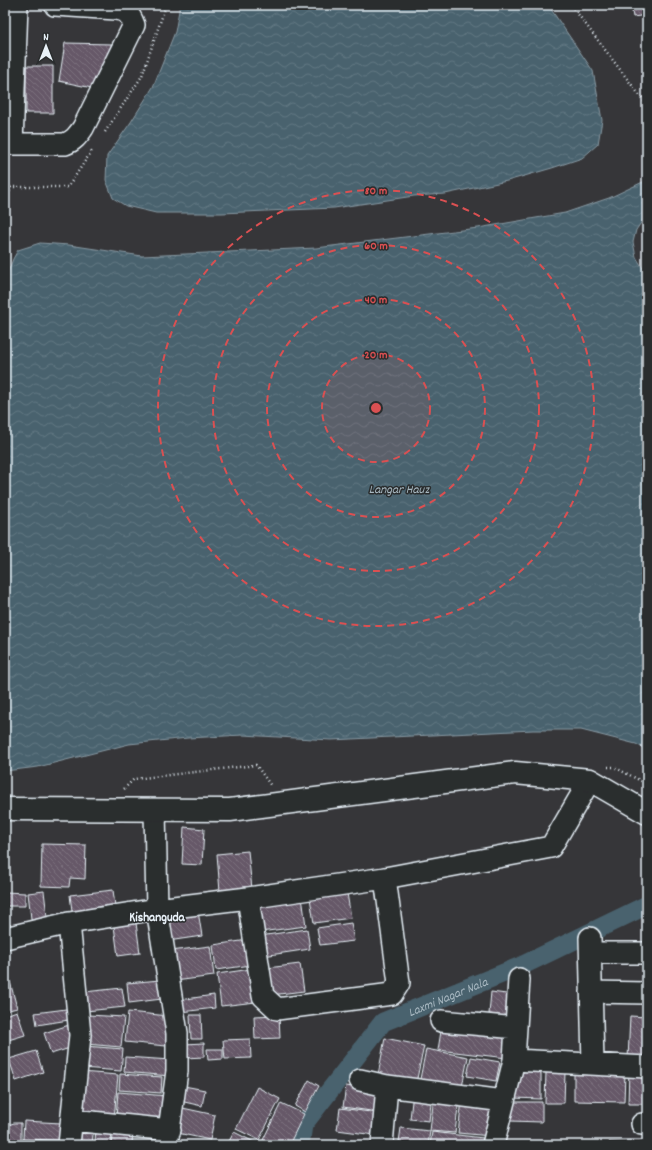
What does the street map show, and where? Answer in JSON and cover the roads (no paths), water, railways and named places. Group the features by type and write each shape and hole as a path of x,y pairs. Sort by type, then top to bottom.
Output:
{"street":[{"path":"17,5 8,144 65,144 77,137 83,128 134,24 131,16 124,10 56,5"},
{"path":"5,809 230,810 515,773 590,780 647,813"},
{"path":"5,938 69,923 157,909 248,898 385,878 551,847 590,780"},
{"path":"72,1120 168,1137 178,1071 177,1034 157,909 155,810"},
{"path":"248,898 262,996 277,1009 392,994 399,983 385,878"},
{"path":"69,923 80,1035 69,1145"},
{"path":"593,1064 591,945 647,953"},
{"path":"492,1145 514,1060 520,979"},
{"path":"591,992 647,993"},
{"path":"441,1021 516,1028"},
{"path":"514,1060 647,1067"},
{"path":"360,1080 387,1086 504,1101"},
{"path":"382,1145 387,1086"}],"water":[{"path":"180,5 548,5 593,71 602,120 598,144 582,158 552,168 507,181 445,194 414,196 334,208 222,213 156,213 126,206 113,198 106,180 107,156 153,87 175,32"},
{"name":"Langar Hauz","path":"647,180 647,214 636,230 633,242 636,257 647,275 647,750 636,744 581,730 533,730 331,740 243,735 188,738 129,744 38,767 5,771 5,280 18,250 40,243 69,245 142,256 316,248 478,228 565,213 609,198"}],"waterway":[{"name":"Laxmi Nagar Nala","path":"300,1145 303,1125 383,1022 521,966 647,905"}],"district":[{"name":"Kishanguda","path":"157,916"}]}
